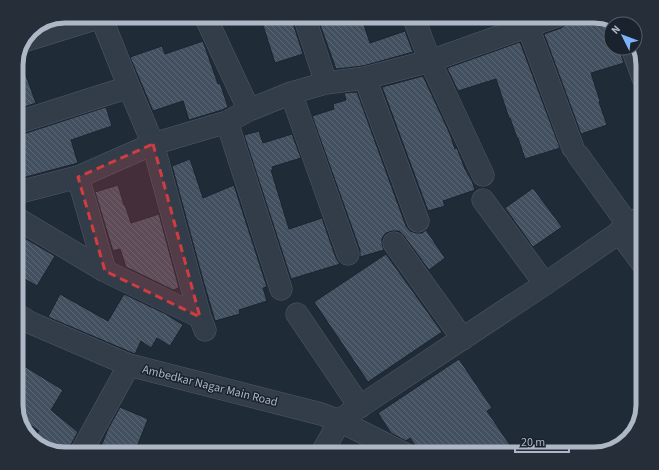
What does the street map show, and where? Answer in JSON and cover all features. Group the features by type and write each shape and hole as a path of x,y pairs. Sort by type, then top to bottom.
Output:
{"street":[{"path":"34,38 79,23"},
{"path":"23,222 105,271 203,323 153,144 104,23"},
{"path":"208,23 249,110"},
{"path":"306,23 326,83"},
{"path":"416,23 430,61 483,174"},
{"path":"23,191 78,177 153,144 227,122 249,110 290,93 326,83 364,78 430,61 519,24 576,151 630,224 636,242"},
{"path":"364,78 418,221"},
{"path":"23,121 129,88"},
{"path":"290,93 348,254"},
{"path":"227,122 281,289"},
{"path":"78,177 105,271"},
{"path":"483,200 545,284"},
{"path":"325,447 340,421 344,417 545,284 630,224"},
{"path":"394,243 462,338"},
{"path":"297,314 360,407"},
{"name":"Ambedkar Nagar Main Road","path":"23,318 129,365 321,414 340,421 391,447"},
{"path":"84,447 129,365"}],"highlighted area":[{"path":"153,144 200,317 105,271 78,177"}],"building":[{"path":"262,23 293,23 303,54 275,63"},
{"path":"319,23 363,23 370,43 405,31 413,52 363,66 336,69"},
{"path":"567,23 603,24 603,56 621,56 624,63 591,73 607,125 581,134 544,34 561,28"},
{"path":"203,41 218,84 220,83 228,107 189,120 183,101 153,111 130,57 162,46 165,54"},
{"path":"520,42 560,148 525,159 496,79 458,91 447,68"},
{"path":"23,67 36,103 23,108"},
{"path":"423,76 475,190 443,201 445,206 428,211 382,87"},
{"path":"357,92 406,226 410,231 416,233 422,233 426,230 445,258 429,270 399,231 386,233 382,238 384,250 360,257 360,250 312,116 334,109 333,104 346,100 344,93"},
{"path":"106,107 112,126 71,140 78,163 23,178 23,134"},
{"path":"259,131 263,143 292,134 301,158 272,167 273,170 271,170 289,229 322,218 336,258 340,264 291,279 244,135"},
{"path":"190,159 203,198 234,185 267,287 263,288 267,301 239,310 240,314 215,321 172,166"},
{"path":"118,185 131,223 159,214 179,288 173,290 126,267 120,249 113,251 95,192"},
{"path":"533,188 562,227 533,247 505,208"},
{"path":"23,237 55,256 37,286 23,278"},
{"path":"386,254 442,332 368,382 314,302"},
{"path":"60,294 108,321 124,294 166,314 183,325 170,346 157,338 151,348 141,341 135,354 48,317"},
{"path":"459,359 492,408 487,411 510,445 507,447 416,447 410,438 406,441 391,433 378,413"},
{"path":"23,365 63,390 51,410 78,432 70,447 65,447 47,443 36,435 39,431 27,423 24,416"},
{"path":"120,407 148,419 137,447 101,447 108,429"}]}
